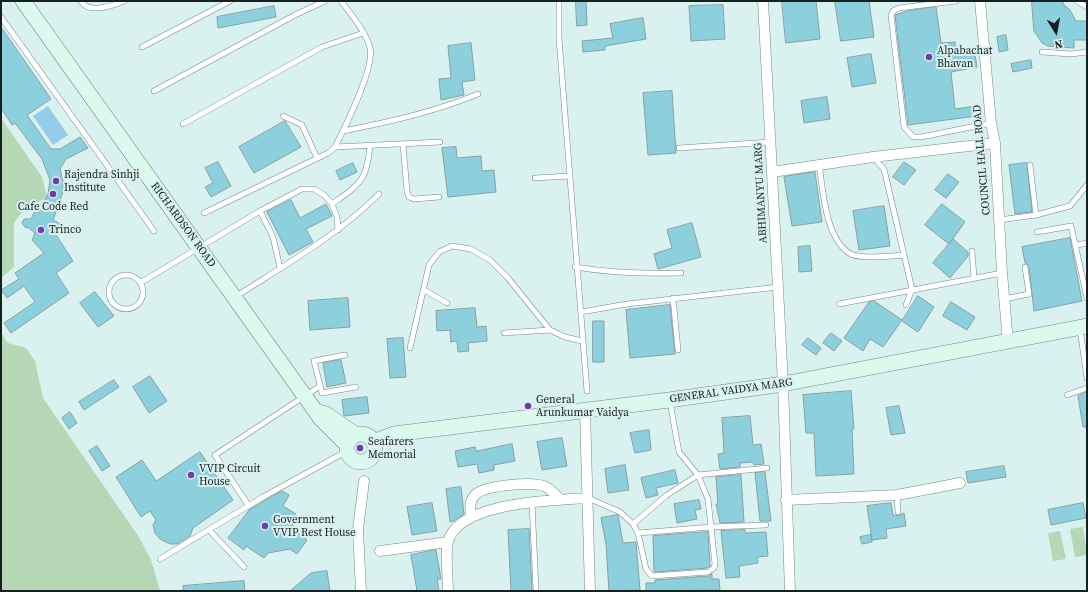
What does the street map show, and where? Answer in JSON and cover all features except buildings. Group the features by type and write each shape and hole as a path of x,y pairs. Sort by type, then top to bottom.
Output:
{"street":[{"name":"RICHARDSON ROAD","path":"23,1 305,396 317,412 326,414 350,444"},
{"name":"ABHIMANYU MARG","path":"763,1 783,384 790,591"},
{"name":"COUNCIL HALL ROAD","path":"980,1 990,123 995,143 1002,273 1008,342"},
{"path":"772,172 819,164 995,143"},
{"name":"GENERAL VAIDYA MARG","path":"373,442 394,434 585,411 783,384 1083,327"},
{"path":"585,411 590,591"},
{"path":"368,436 373,442 374,453 366,461 354,461 350,444 368,436"},
{"path":"361,591 358,528 364,481"},
{"path":"786,500 897,495 960,483"},
{"path":"471,517 470,503 477,493 487,489 533,484 545,486 560,500"},
{"path":"448,591 448,542 455,529 471,517 498,508 587,498"},
{"path":"380,550 448,542"}],"lane":[{"path":"81,1 87,7 94,8 124,1"},
{"path":"142,47 230,1"},
{"path":"154,91 295,15 325,1"},
{"path":"204,213 328,153 336,147 366,76 370,61 370,49 363,33 341,1"},
{"path":"559,1 559,39 575,267 581,312 587,391"},
{"path":"956,1 899,8 893,11 891,15 904,127 913,137 921,137 990,123"},
{"path":"1077,1 1087,6"},
{"path":"1,17 154,231"},
{"path":"183,124 322,47 363,33"},
{"path":"1042,52 1071,54 1087,52"},
{"path":"343,131 400,120 452,104 478,94"},
{"path":"283,116 302,125 317,158"},
{"path":"336,147 440,142"},
{"path":"679,148 771,142"},
{"path":"403,144 407,191 409,197 414,199 439,197"},
{"path":"332,204 351,191 366,172 370,145"},
{"path":"873,157 880,162 884,169 912,289 906,305"},
{"path":"819,164 831,230 849,253 858,256 904,256"},
{"path":"1030,165 1036,215"},
{"path":"535,178 569,176"},
{"path":"999,220 1036,215 1070,206 1087,184"},
{"path":"140,283 260,211 302,189 314,189 320,192 332,204 337,217 338,230"},
{"path":"235,297 338,230 354,218 379,194"},
{"path":"260,211 273,237 280,268"},
{"path":"1037,232 1072,226 1087,298"},
{"path":"1077,246 1087,244"},
{"path":"410,348 430,265 439,252 452,246 471,248 490,260 508,278 550,330 565,337 582,341"},
{"path":"972,251 974,278"},
{"path":"1004,298 1029,294 1025,266"},
{"path":"575,267 606,272 634,274 681,273"},
{"path":"839,304 1002,273"},
{"path":"128,275 133,276 140,283 142,298 132,308 122,308 110,300 109,289 113,280 117,277 128,275"},
{"path":"581,312 672,298 778,287"},
{"path":"424,290 447,303"},
{"path":"672,298 678,350"},
{"path":"1083,327 1087,378"},
{"path":"504,333 550,330"},
{"path":"345,356 314,361 322,393 356,387"},
{"path":"249,506 215,455 320,386"},
{"path":"1066,395 1087,388"},
{"path":"587,498 607,505 620,512 633,524 638,533 646,569 652,576 708,572 714,568 715,564 708,499 698,475 679,452 669,400"},
{"path":"160,559 350,444"},
{"path":"633,524 667,496 698,475 767,468"},
{"path":"897,495 898,512"},
{"path":"532,503 536,589"},
{"path":"638,533 711,527 766,526"},
{"path":"209,530 244,567"}],"green space":[{"path":"1,118 42,177 47,197 22,212 14,223 14,267 1,278"},
{"path":"1,333 8,343 26,348 35,361 43,398 139,537 151,560 160,591 1,591"},
{"path":"1083,527 1087,555 1075,557 1070,529"},
{"path":"1060,531 1066,559 1053,561 1048,533"}],"water":[{"path":"48,106 68,135 53,145 33,116"}],"place":[{"name":"Alpabachat Bhavan","path":"929,57"},
{"name":"Rajendra Sinhji Institute","path":"56,181"},
{"name":"Cafe Code Red","path":"53,194"},
{"name":"Trinco","path":"41,230"},
{"name":"General Arunkumar Vaidya","path":"528,406"},
{"name":"Seafarers Memorial","path":"360,448"},
{"name":"VVIP Circuit House","path":"191,475"},
{"name":"Government VVIP Rest House","path":"265,526"}]}
